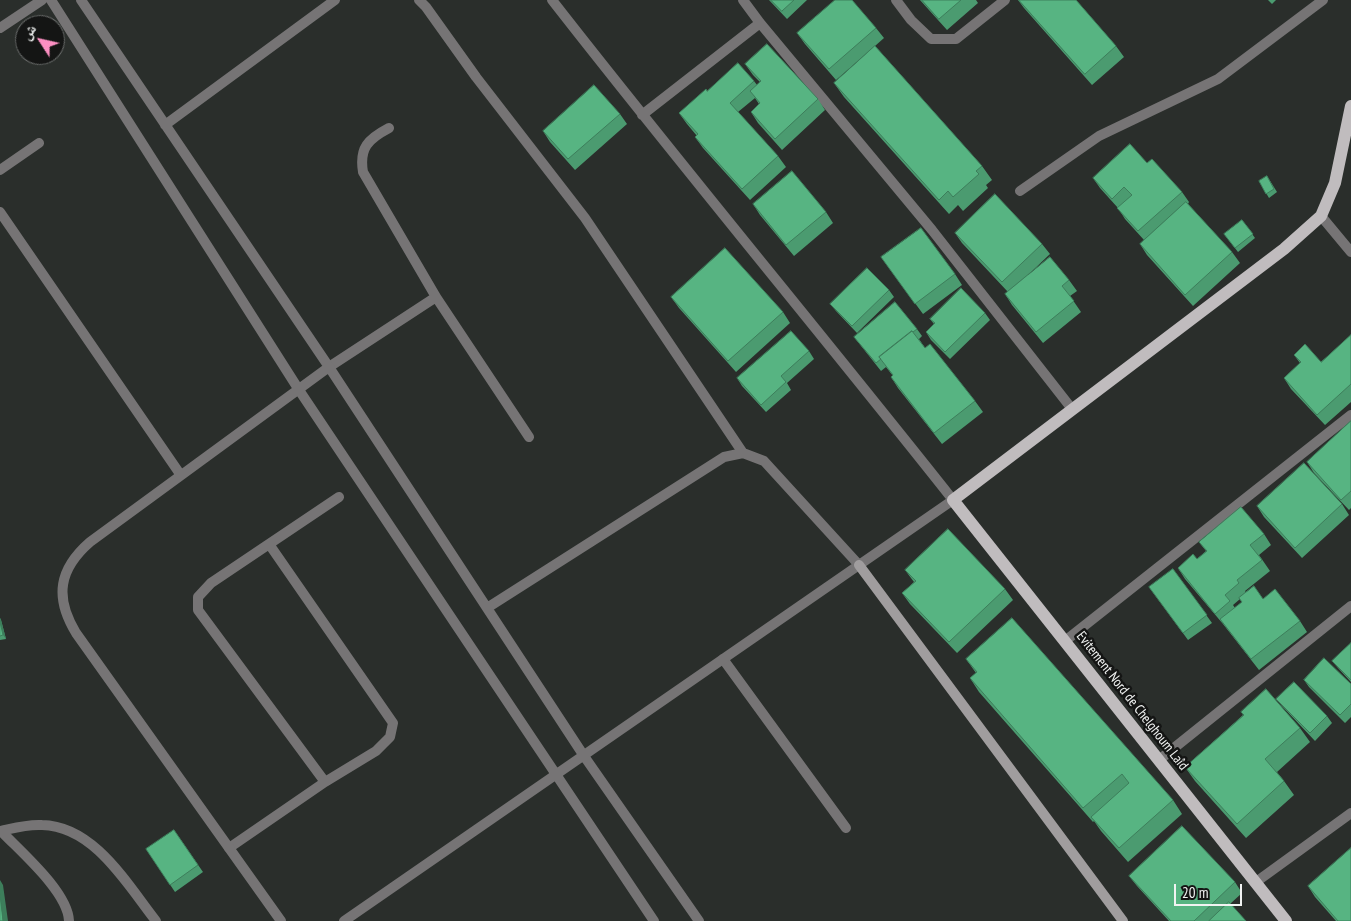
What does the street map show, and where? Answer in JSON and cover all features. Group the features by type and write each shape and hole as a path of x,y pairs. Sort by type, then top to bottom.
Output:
{"main road":[{"path":"953,500 1284,249 1322,216 1335,183 1351,106"},
{"name":"Evitement Nord de Chelghoum Laîd","path":"953,500 1286,921"}],"street":[{"path":"0,28 42,0"},
{"path":"51,0 299,390 654,921"},
{"path":"81,0 329,367 584,756 699,921"},
{"path":"166,125 335,0"},
{"path":"419,0 426,7 476,78 585,218 743,452 764,461 859,565 1124,921"},
{"path":"344,921 953,500 642,115 552,0"},
{"path":"743,0 932,230 1072,409"},
{"path":"896,0 911,20 931,39 956,39 1006,0"},
{"path":"1020,191 1099,136 1218,79 1323,0"},
{"path":"642,115 760,23"},
{"path":"389,128 370,140 364,150 361,161 363,172 436,296 529,437"},
{"path":"0,170 39,143"},
{"path":"0,212 180,474"},
{"path":"1322,216 1351,252"},
{"path":"281,921 76,633 67,618 62,602 62,584 67,568 77,553 180,474 329,367 436,296"},
{"path":"1065,641 1351,415"},
{"path":"487,608 724,456 743,452"},
{"path":"325,782 198,610 198,597 210,583 339,497"},
{"path":"229,848 325,782 376,751 390,737 393,723 269,544"},
{"path":"1159,760 1351,606"},
{"path":"723,659 846,828"},
{"path":"1256,882 1351,813"},
{"path":"1,831 22,826 44,824 64,829 84,838 101,851 156,921"},
{"path":"1,831 50,882 62,898 69,921"}],"building":[{"path":"771,0 794,0 782,11"},
{"path":"835,0 852,0 876,28 829,69 797,33"},
{"path":"922,0 961,0 939,19"},
{"path":"1019,0 1076,0 1116,46 1085,74"},
{"path":"767,44 818,99 775,139 751,112 760,103 750,91 761,81 745,64"},
{"path":"875,46 982,166 976,171 979,174 953,197 948,191 939,200 834,83"},
{"path":"738,63 754,81 730,103 778,156 742,189 695,137 698,134 679,113"},
{"path":"594,85 620,114 568,159 543,131"},
{"path":"1130,144 1147,163 1152,159 1182,192 1138,231 1117,208 1132,195 1124,187 1112,199 1093,178"},
{"path":"792,171 826,212 786,245 753,204"},
{"path":"1267,176 1274,189 1266,194 1259,181"},
{"path":"995,194 1042,244 1002,282 955,233"},
{"path":"1186,202 1232,252 1185,295 1140,244"},
{"path":"1242,220 1253,234 1235,248 1224,234"},
{"path":"921,228 955,274 915,304 881,257"},
{"path":"725,248 783,312 728,361 671,297"},
{"path":"1050,257 1069,280 1062,286 1074,301 1036,332 1005,294"},
{"path":"867,268 889,290 852,326 830,304"},
{"path":"961,288 985,313 945,352 926,332 935,323 930,319"},
{"path":"895,302 917,329 879,357 881,359 876,363 854,337"},
{"path":"791,331 809,351 781,376 786,382 761,405 737,378"},
{"path":"912,331 925,348 930,344 975,401 934,433 891,377 893,375 879,357"},
{"path":"1351,335 1351,384 1317,415 1284,378 1301,362 1294,355 1305,344 1321,362"},
{"path":"1351,421 1351,491 1341,500 1307,462"},
{"path":"1304,463 1342,504 1295,548 1257,506"},
{"path":"1241,507 1264,534 1250,545 1262,560 1237,580 1239,583 1225,595 1230,601 1215,614 1178,568 1193,554 1197,559 1207,551 1199,542"},
{"path":"948,529 1005,589 949,642 902,593 916,581 905,570"},
{"path":"1173,569 1207,615 1183,633 1149,587"},
{"path":"1254,586 1263,599 1275,589 1300,621 1251,659 1220,619 1242,602 1239,598"},
{"path":"1012,618 1173,800 1119,848 1091,817 1129,783 1122,774 1083,808 970,678 977,672 966,659"},
{"path":"0,622 3,635 0,636"},
{"path":"1351,643 1351,680 1332,661"},
{"path":"1324,658 1351,684 1351,704 1340,715 1304,680"},
{"path":"1294,682 1327,716 1310,733 1276,699"},
{"path":"1266,689 1300,728 1265,759 1284,781 1237,824 1185,767 1244,715 1241,712"},
{"path":"1182,826 1235,882 1194,921 1171,921 1129,876"},
{"path":"174,830 198,865 170,885 146,849"},
{"path":"1351,848 1351,921 1338,921 1308,886"},
{"path":"0,894 3,921 0,921"},
{"path":"1229,902 1246,921 1209,921"}]}
